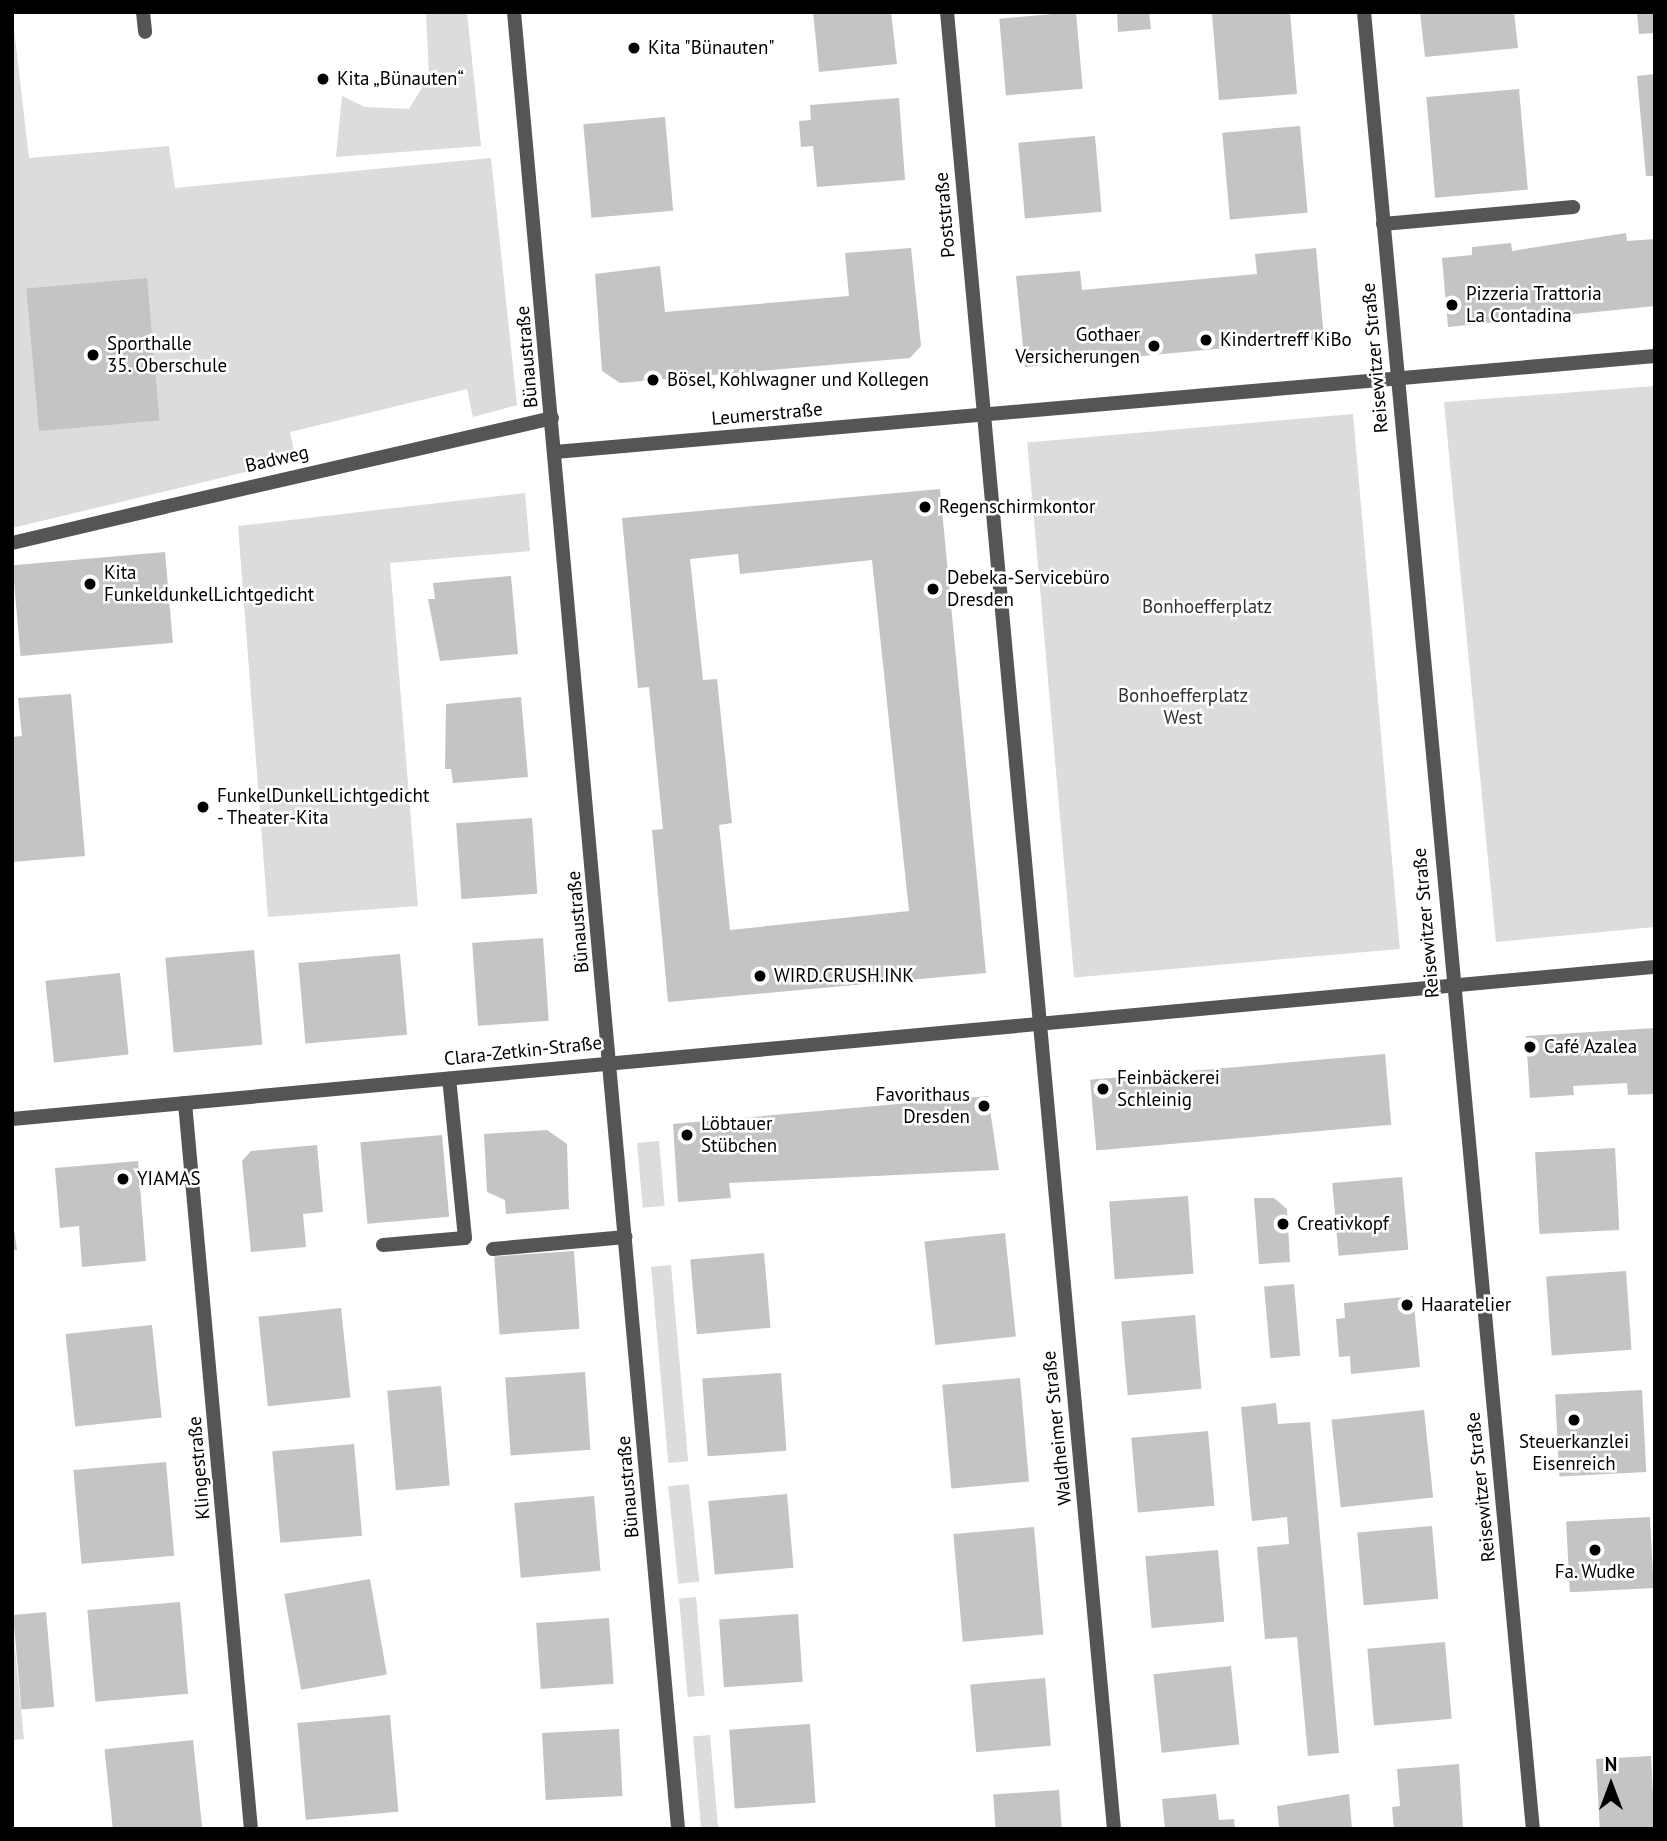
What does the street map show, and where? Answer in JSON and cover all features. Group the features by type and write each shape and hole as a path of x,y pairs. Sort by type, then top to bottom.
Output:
{"street":[{"path":"143,12 145,32"},
{"name":"Bünaustraße","path":"514,12 678,1829"},
{"name":"Poststraße","path":"947,12 981,415"},
{"name":"Reisewitzer Straße","path":"1364,12 1451,986 1534,1829"},
{"path":"1382,224 1573,207"},
{"path":"1655,356 981,415 1037,1024 1655,967"},
{"name":"Leumerstraße","path":"555,452 981,415"},
{"name":"Badweg","path":"12,543 552,418"},
{"name":"Clara-Zetkin-Straße","path":"12,1119 449,1079 609,1061 1037,1024"},
{"name":"Waldheimer Straße","path":"1037,1024 1114,1829"},
{"path":"383,1245 465,1238 449,1079"},
{"name":"Klingestraße","path":"185,1103 251,1829"},
{"path":"493,1248 625,1237"}],"green space":[{"path":"12,12 29,158 169,146 175,188 491,158 517,405 473,417 467,389 290,432 296,460 12,528"},
{"path":"426,12 467,12 481,146 336,157 342,96 365,107 409,109 429,76"},
{"path":"1655,386 1655,927 1496,942 1444,402"},
{"name":"Bonhoefferplatz","path":"1353,414 1400,949 1074,977 1027,442"},
{"path":"525,493 530,551 390,563 418,906 268,917 238,526"},
{"path":"659,1141 665,1206 643,1208 637,1143"},
{"path":"671,1265 688,1461 668,1463 651,1267"},
{"path":"689,1484 699,1581 678,1584 668,1486"},
{"path":"696,1597 705,1696 688,1697 679,1598"},
{"path":"12,1619 24,1739 12,1740"},
{"path":"710,1735 718,1829 701,1829 693,1736"}],"building":[{"path":"813,12 891,12 897,64 819,72"},
{"path":"1076,12 1083,89 1006,95 999,19"},
{"path":"1117,12 1149,12 1151,29 1118,32"},
{"path":"1290,12 1297,94 1219,100 1212,14"},
{"path":"1420,12 1514,12 1518,48 1425,57"},
{"path":"1637,12 1655,12 1655,33 1639,34"},
{"path":"1655,74 1655,176 1646,176 1637,76"},
{"path":"1519,89 1528,190 1435,198 1426,97"},
{"path":"899,98 905,180 817,187 813,146 801,147 799,121 811,120 810,105"},
{"path":"665,117 673,211 592,218 583,124"},
{"path":"1300,126 1308,213 1230,219 1222,133"},
{"path":"1095,136 1102,212 1025,218 1018,143"},
{"path":"1626,233 1627,241 1655,239 1655,306 1448,327 1442,258 1472,255 1472,247 1511,243 1512,251"},
{"path":"911,248 921,346 910,358 620,383 602,371 595,274 660,266 665,312 849,296 845,253"},
{"path":"1316,248 1324,339 1025,367 1016,276 1080,271 1082,290 1257,274 1255,254"},
{"name":"Sporthalle 35. Oberschule","path":"147,278 159,420 39,431 26,289"},
{"path":"940,489 986,973 668,1002 652,830 663,829 649,687 638,688 622,518","holes":["738,554 740,574 872,560 909,911 730,930 719,825 732,823 717,679 703,680 690,559"]},
{"name":"Kita FunkeldunkelLichtgedicht","path":"165,552 173,643 21,656 13,565"},
{"path":"511,576 518,654 440,661 428,599 435,599 433,583"},
{"path":"71,694 85,856 12,862 12,737 22,736 18,698"},
{"path":"521,697 528,777 453,783 451,769 445,769 446,704"},
{"path":"532,818 537,894 461,899 456,823"},
{"path":"543,938 549,1021 478,1026 472,943"},
{"path":"254,950 262,1045 174,1052 165,958"},
{"path":"400,954 407,1035 305,1044 298,963"},
{"path":"120,973 129,1055 54,1062 45,981"},
{"path":"1655,1028 1655,1094 1628,1095 1627,1083 1573,1086 1574,1095 1530,1098 1526,1036"},
{"path":"1385,1054 1391,1125 1096,1151 1090,1080"},
{"path":"988,1096 999,1170 729,1183 731,1198 678,1202 673,1124"},
{"path":"547,1130 567,1144 569,1209 506,1214 505,1200 487,1192 484,1134"},
{"path":"442,1135 449,1217 367,1224 360,1142"},
{"path":"317,1145 323,1212 303,1214 306,1247 251,1252 242,1161 251,1151"},
{"path":"1615,1148 1619,1230 1539,1234 1535,1152"},
{"path":"138,1161 146,1261 82,1267 79,1226 60,1228 55,1168"},
{"path":"1402,1177 1408,1250 1339,1256 1332,1183"},
{"path":"1188,1196 1193,1274 1115,1279 1109,1202"},
{"path":"1254,1198 1274,1198 1287,1209 1290,1262 1259,1264"},
{"path":"12,1216 17,1250 12,1250"},
{"path":"1005,1233 1016,1336 935,1345 924,1241"},
{"path":"574,1251 579,1329 500,1334 494,1257"},
{"path":"764,1253 771,1328 697,1334 690,1259"},
{"path":"1626,1271 1632,1350 1552,1355 1546,1277"},
{"path":"1294,1284 1300,1356 1270,1358 1264,1287"},
{"path":"1413,1296 1420,1367 1351,1374 1350,1356 1339,1357 1336,1319 1345,1318 1344,1303"},
{"path":"341,1308 350,1398 268,1406 258,1317"},
{"path":"1195,1315 1201,1389 1128,1395 1121,1321"},
{"path":"152,1325 162,1417 75,1427 65,1334"},
{"path":"585,1372 590,1450 511,1455 505,1378"},
{"path":"781,1373 786,1451 708,1456 702,1379"},
{"path":"1020,1378 1029,1482 951,1488 942,1385"},
{"path":"441,1386 450,1486 396,1490 387,1391"},
{"path":"1642,1390 1646,1472 1559,1476 1555,1395"},
{"path":"1276,1403 1278,1424 1310,1422 1339,1753 1308,1756 1297,1637 1265,1639 1257,1547 1289,1544 1287,1517 1252,1521 1241,1407"},
{"path":"1424,1410 1433,1498 1341,1507 1332,1420"},
{"path":"1208,1431 1215,1506 1138,1512 1131,1438"},
{"path":"354,1444 362,1536 280,1543 272,1451"},
{"path":"166,1462 174,1556 82,1564 73,1470"},
{"path":"787,1494 793,1568 715,1575 708,1501"},
{"path":"594,1496 601,1571 521,1578 514,1503"},
{"path":"1650,1517 1654,1588 1570,1592 1566,1521"},
{"path":"1432,1526 1438,1599 1364,1605 1357,1533"},
{"path":"1034,1527 1043,1635 963,1642 953,1534"},
{"path":"1218,1550 1224,1622 1152,1628 1145,1556"},
{"path":"370,1579 387,1675 301,1690 284,1594"},
{"path":"180,1602 188,1694 95,1702 87,1610"},
{"path":"46,1612 54,1707 21,1710 13,1615"},
{"path":"798,1614 803,1682 724,1687 719,1620"},
{"path":"609,1618 614,1684 541,1689 536,1623"},
{"path":"1445,1642 1452,1719 1374,1726 1367,1649"},
{"path":"1231,1666 1239,1745 1162,1753 1153,1674"},
{"path":"1045,1678 1051,1746 976,1752 970,1685"},
{"path":"390,1715 398,1812 306,1820 297,1723"},
{"path":"810,1724 816,1803 735,1808 729,1730"},
{"path":"619,1729 623,1796 546,1800 542,1733"},
{"path":"193,1740 202,1829 113,1829 104,1749"},
{"path":"1651,1756 1655,1829 1600,1829 1596,1759"},
{"path":"1459,1764 1463,1829 1394,1829 1392,1807 1400,1806 1397,1769"},
{"path":"1059,1790 1062,1829 996,1829 993,1795"},
{"path":"1216,1794 1219,1820 1234,1819 1235,1829 1165,1829 1162,1799"},
{"path":"1349,1794 1352,1829 1279,1829 1277,1806"}],"place":[{"name":"Kita \"Bünauten\"","path":"634,48"},
{"name":"Kita „Bünauten“","path":"323,79"},
{"name":"Pizzeria Trattoria La Contadina","path":"1452,305"},
{"name":"Kindertreff KiBo","path":"1206,340"},
{"name":"Gothaer Versicherungen","path":"1154,346"},
{"name":"Sporthalle 35. Oberschule","path":"93,355"},
{"name":"Bösel, Kohlwagner und Kollegen","path":"653,380"},
{"name":"Regenschirmkontor","path":"925,507"},
{"name":"Kita FunkeldunkelLichtgedicht","path":"90,584"},
{"name":"Debeka-Servicebüro Dresden","path":"933,589"},
{"name":"FunkelDunkelLichtgedicht - Theater-Kita","path":"203,807"},
{"name":"WIRD.CRUSH.INK","path":"760,976"},
{"name":"Café Azalea","path":"1530,1047"},
{"name":"Feinbäckerei Schleinig","path":"1103,1089"},
{"name":"Favorithaus Dresden","path":"984,1106"},
{"name":"Löbtauer Stübchen","path":"687,1135"},
{"name":"YIAMAS","path":"123,1179"},
{"name":"Creativkopf","path":"1283,1224"},
{"name":"Haaratelier","path":"1407,1305"},
{"name":"Steuerkanzlei Eisenreich","path":"1574,1420"},
{"name":"Fa. Wudke","path":"1595,1550"}],"park label":[{"name":"Bonhoefferplatz West","path":"1183,707"}]}
